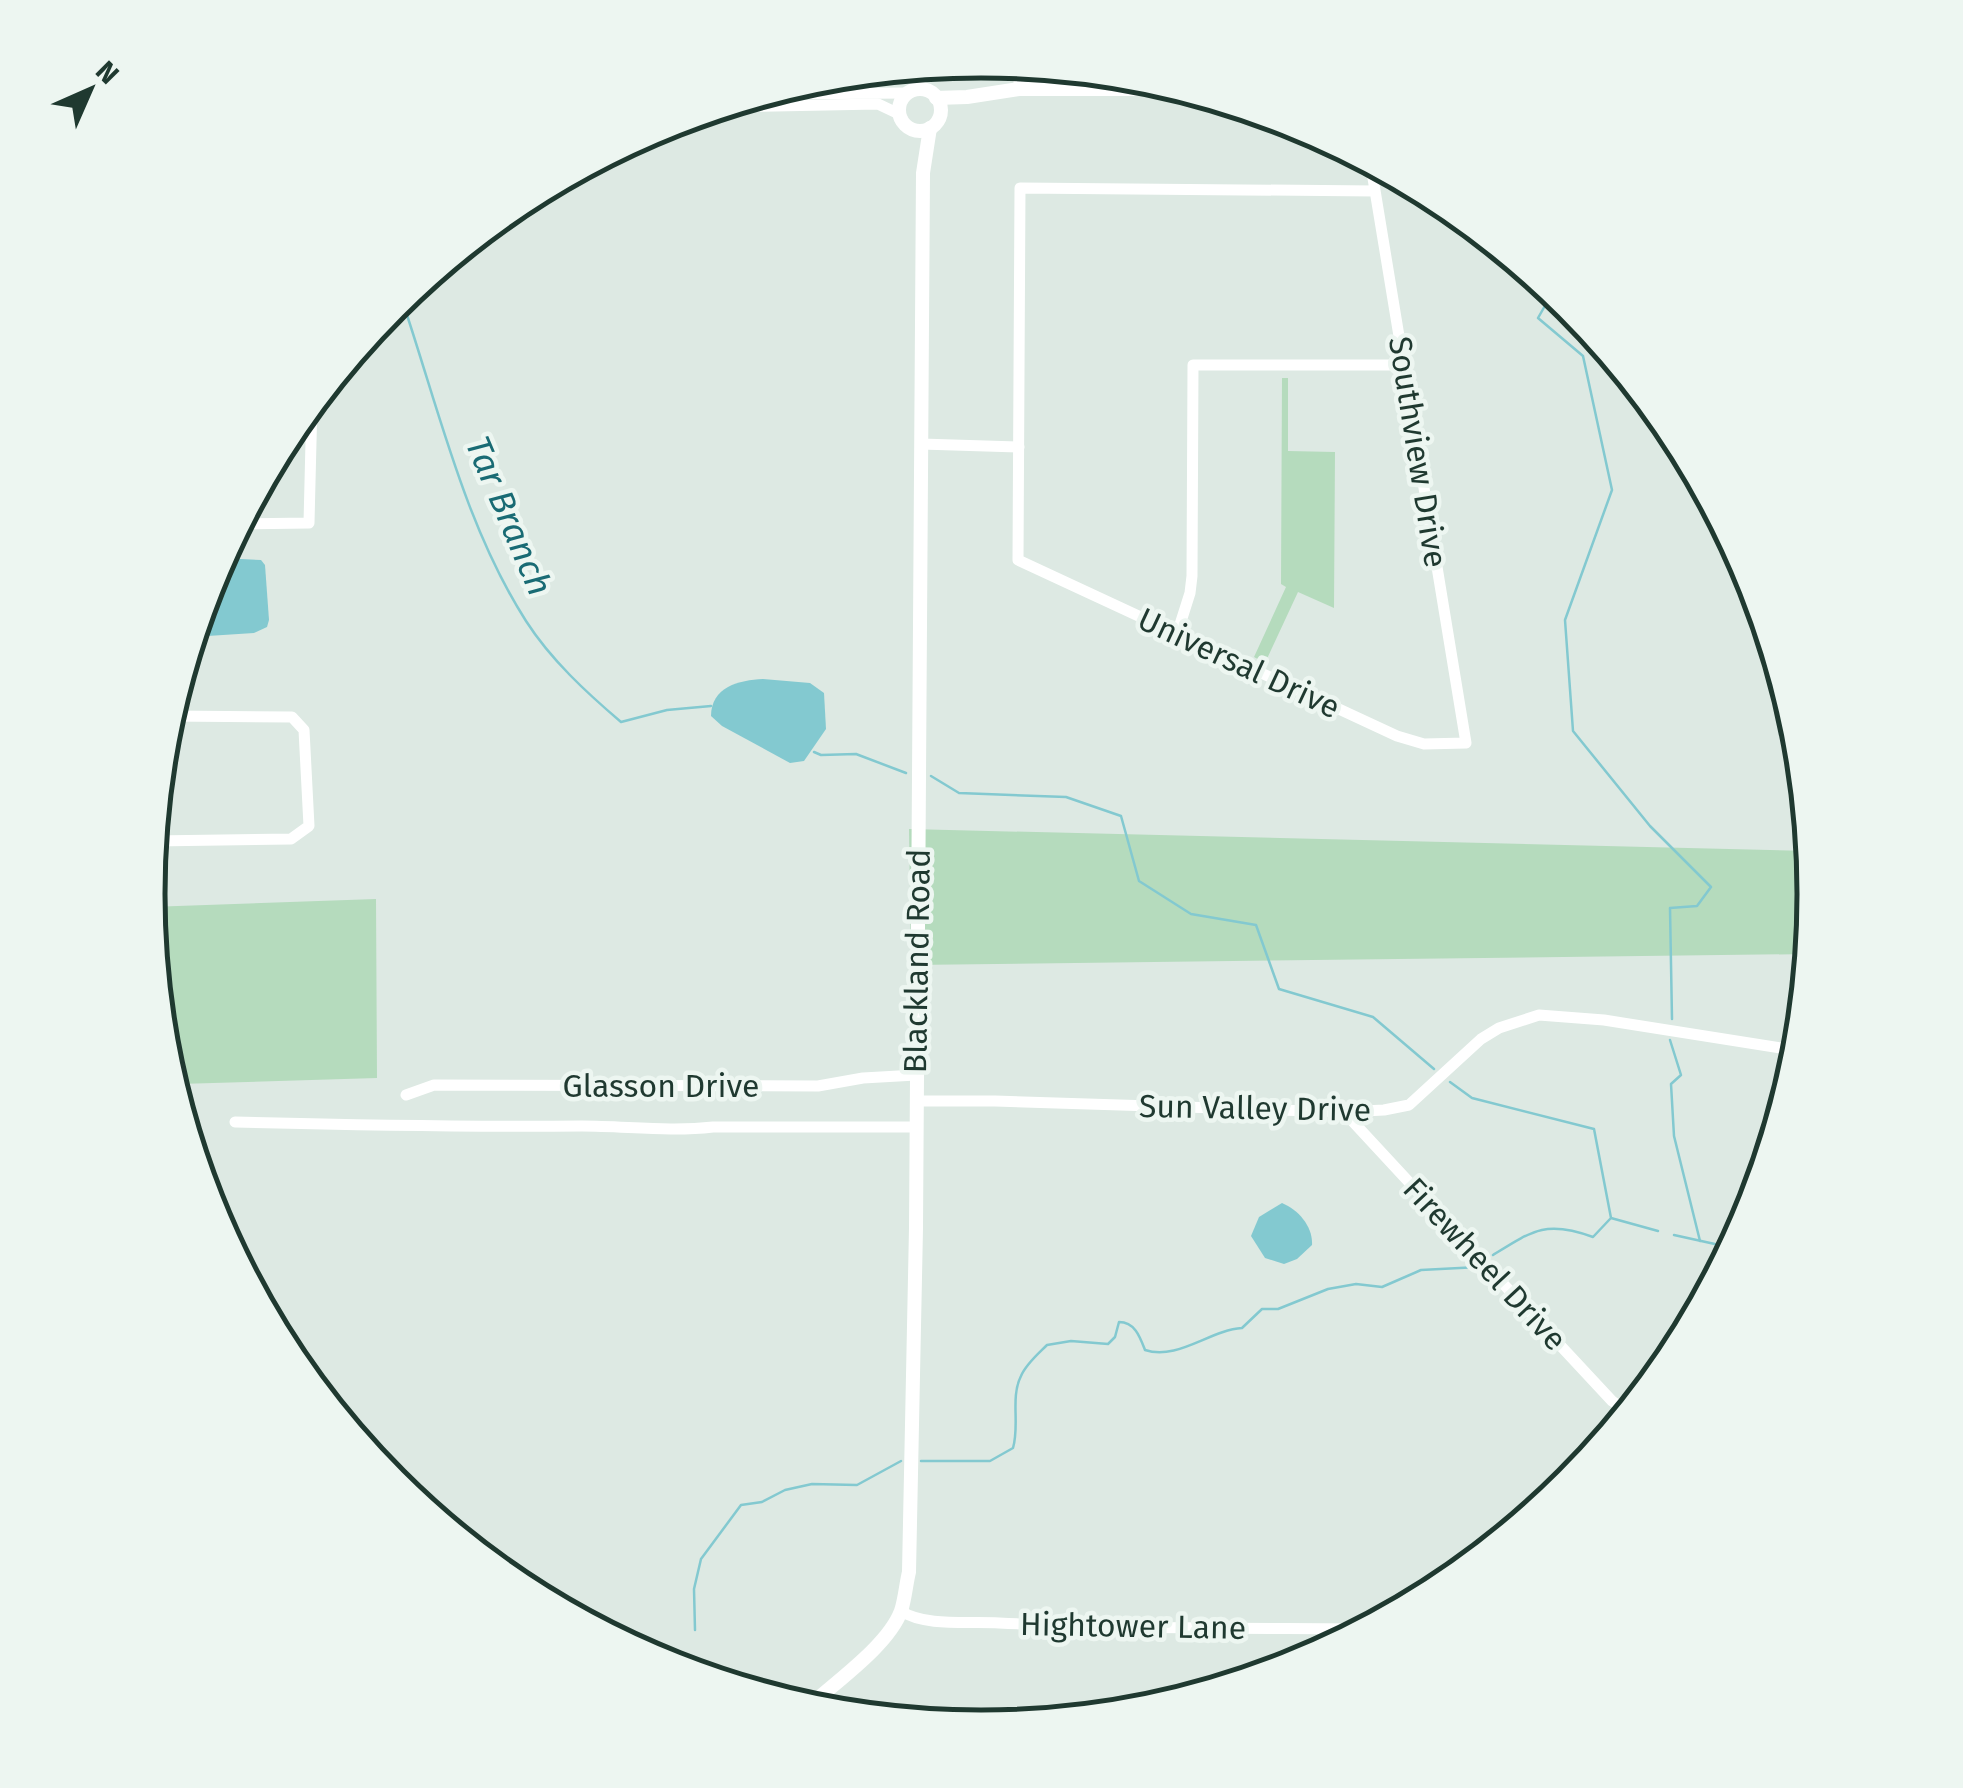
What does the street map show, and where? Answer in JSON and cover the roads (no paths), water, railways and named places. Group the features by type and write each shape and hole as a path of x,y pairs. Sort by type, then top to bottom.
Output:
{"street":[{"path":"1019,79 1019,89"},
{"path":"819,94 922,90 936,98 1019,89 1117,89"},
{"path":"903,120 900,104 908,93"},
{"path":"767,106 878,104 921,132 967,97"},
{"path":"935,123 940,107 936,98"},
{"name":"Blackland Road","path":"903,120 923,173"},
{"name":"Blackland Road","path":"821,1695 880,1641 901,1611 911,1547 923,173 935,123"},
{"name":"Southview Drive","path":"1372,178 1466,743"},
{"path":"922,444 1018,447 1020,188 1374,191"},
{"path":"1177,634 1192,576 1194,365 1404,364"},
{"path":"254,524 309,523 311,428"},
{"name":"Universal Drive","path":"1018,447 1018,560 1397,736 1424,744 1466,743"},
{"path":"167,841 292,839 309,826 304,730 292,717 185,716"},
{"name":"Sun Valley Drive","path":"916,1102 1384,1110 1409,1104 1481,1039 1539,1014 1604,1020 1783,1048"},
{"name":"Glasson Drive","path":"406,1095 434,1085 818,1086 916,1075"},
{"name":"Firewheel Drive","path":"1344,1112 1599,1386 1619,1403"},
{"path":"235,1122 408,1127 607,1126 680,1131 713,1127 916,1128"},
{"name":"Hightower Lane","path":"901,1611 910,1616 944,1620 1066,1626 1337,1629"}],"water":[{"path":"237,559 261,560 265,565 269,620 267,627 254,633 207,636"},
{"path":"763,679 810,683 824,693 826,729 804,761 790,763 711,716 716,698 728,687"},
{"path":"1282,1203 1304,1220 1312,1245 1297,1259 1284,1264 1265,1258 1251,1236 1259,1217"}],"waterway":[{"path":"1546,304 1538,318 1583,356 1612,490 1565,620 1573,731 1650,826 1711,887 1697,906 1670,908 1672,1019"},
{"name":"Tar Branch","path":"407,314 471,510 505,586 536,635 570,675 621,722 667,710 711,706"},
{"name":"Tar Branch","path":"814,752 856,754 906,773"},
{"name":"Tar Branch","path":"931,776 959,793 1066,797 1121,816 1139,881 1191,914 1256,925 1279,989 1373,1017 1434,1069"},
{"path":"1670,1040 1681,1075 1671,1084 1674,1136 1700,1241"},
{"name":"Tar Branch","path":"1450,1082 1472,1098 1594,1129 1611,1218 1658,1231"},
{"path":"1493,1255 1541,1230 1564,1229 1593,1237 1610,1219"},
{"name":"Tar Branch","path":"1674,1235 1719,1245"},
{"path":"921,1461 990,1461 1013,1448 1018,1384 1026,1367 1047,1345 1071,1341 1108,1344 1115,1337 1119,1322 1133,1327 1145,1350 1169,1351 1242,1328 1262,1309 1278,1309 1328,1289 1356,1284 1382,1287 1421,1270 1479,1267"},
{"path":"695,1630 694,1589 701,1559 741,1505 762,1502 785,1490 812,1484 857,1485 901,1461"}]}
